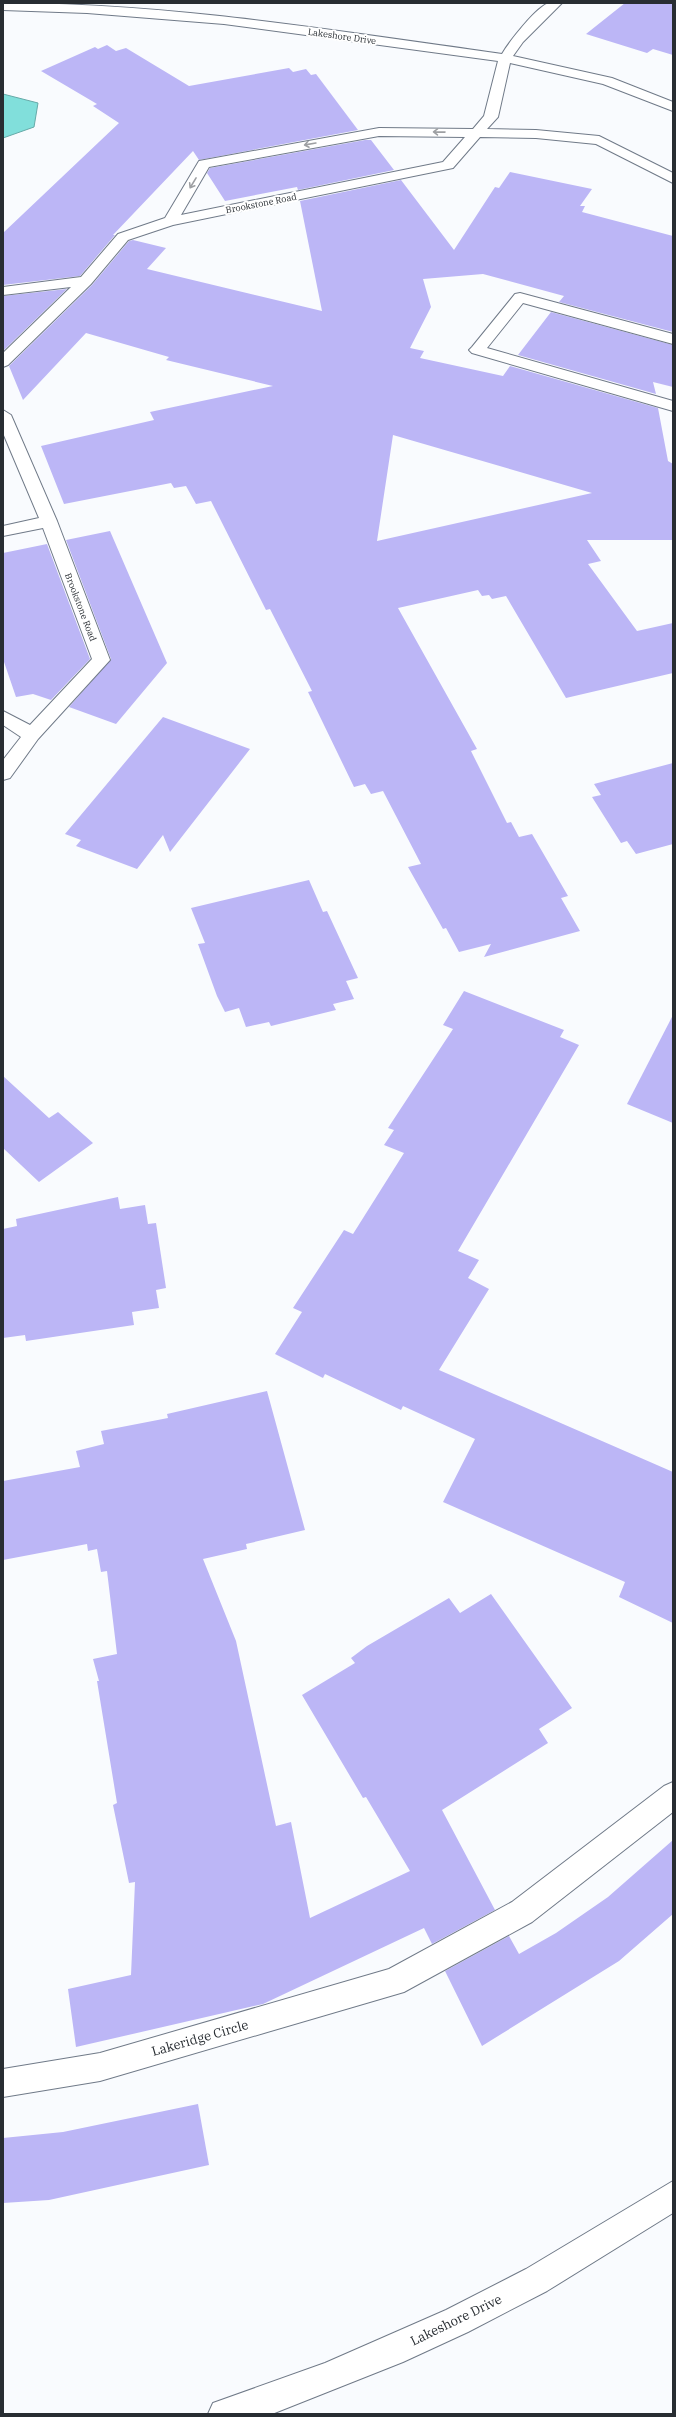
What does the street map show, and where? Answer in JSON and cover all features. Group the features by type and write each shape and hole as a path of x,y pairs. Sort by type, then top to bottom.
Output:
{"street":[{"path":"505,58 518,39 540,16 556,3"},
{"name":"Lakeshore Drive","path":"3,6 87,9 224,20 505,58 607,81 673,107"},
{"name":"Brookstone Road","path":"3,362 86,281 123,236 170,221 448,165 491,117 505,58"},
{"path":"170,221 204,164 378,132 536,134 599,140 673,179"},
{"path":"3,291 86,281"},
{"path":"673,339 520,297 477,350 673,406"},
{"name":"Brookstone Road","path":"3,416 49,520 101,660 32,735 3,773"},
{"path":"3,531 49,520"},
{"path":"3,717 32,735"},
{"name":"Lakeridge Circle","path":"3,2083 100,2067 394,1982 522,1912 673,1795"},
{"name":"Lakeshore Drive","path":"224,2414 262,2402 378,2357 489,2305 589,2249 673,2196"}],"water":[{"path":"3,94 38,103 34,127 3,138"}],"building":[{"path":"625,3 673,3 673,55 653,49 647,53 586,34"},
{"path":"107,45 116,51 126,48 189,86 289,68 293,72 306,69 311,75 316,74 358,130 199,160 193,151 113,235 115,235 80,276 3,285 3,233 119,123 93,106 97,104 41,71 95,47 98,49"},
{"path":"371,140 394,170 298,190 297,187 225,201 207,173 210,168"},
{"path":"510,172 592,189 580,206 585,206 582,212 673,236 673,332 559,302 564,296 483,274 423,279 431,307 410,348 424,351 420,358 503,376 510,366 658,408 668,461 673,464 673,540 587,540 601,561 588,564 637,631 673,623 673,673 566,698 506,596 492,599 489,595 482,596 478,590 398,608 477,749 471,751 507,823 511,822 519,837 532,834 568,896 561,898 580,931 484,957 491,944 459,952 446,928 443,929 408,867 421,864 383,791 371,794 365,784 354,787 308,692 312,691 270,609 266,610 211,501 196,504 186,486 174,488 171,483 64,504 41,446 154,420 150,412 273,386 166,360 169,357 86,333 23,400 9,366 92,285 129,241 133,240 166,248 147,269 322,311 300,201 401,180 454,250 495,187 499,188","holes":["393,435 592,493 377,541"]},
{"path":"67,289 3,351 3,296"},
{"path":"551,312 673,345 673,387 653,382 656,394 518,355"},
{"path":"110,531 167,663 116,724 69,707 111,659 66,540"},
{"path":"47,544 90,659 51,700 33,694 16,697 3,659 3,553"},
{"path":"163,717 250,749 170,852 163,835 137,869 76,846 81,840 65,834"},
{"path":"673,763 673,844 636,854 627,841 621,843 592,797 601,795 594,784"},
{"path":"309,880 323,912 327,911 358,978 346,981 354,999 333,1004 336,1010 271,1026 269,1022 246,1027 239,1008 225,1012 217,996 198,944 205,943 191,908"},
{"path":"464,991 564,1030 560,1037 579,1045 458,1251 479,1260 468,1278 489,1289 439,1370 673,1472 673,1623 619,1597 625,1582 443,1502 475,1439 403,1406 401,1410 325,1374 323,1378 275,1354 302,1312 293,1308 344,1230 353,1234 404,1153 384,1145 394,1130 388,1128 453,1029 443,1025"},
{"path":"673,1015 673,1123 627,1104"},
{"path":"3,1076 49,1118 58,1112 93,1143 39,1182 3,1148"},
{"path":"118,1197 120,1209 145,1205 148,1224 156,1223 166,1288 156,1290 159,1308 132,1312 134,1325 26,1341 25,1335 3,1338 3,1229 17,1226 16,1219"},
{"path":"267,1391 305,1530 246,1544 247,1549 203,1559 236,1641 276,1826 291,1822 310,1918 410,1871 366,1797 363,1798 302,1695 355,1663 351,1658 367,1646 449,1598 460,1613 491,1594 572,1708 539,1729 548,1743 442,1810 495,1910 432,1944 424,1928 263,2004 76,2047 68,1989 131,1975 135,1882 129,1883 113,1805 117,1803 97,1681 99,1681 93,1659 117,1654 107,1571 101,1572 97,1549 88,1551 87,1544 3,1560 3,1481 80,1467 76,1451 104,1444 101,1431 168,1418 167,1414"},
{"path":"673,1840 673,1914 619,1961 482,2046 445,1971 509,1936 519,1954 556,1933 608,1897"},
{"path":"198,2104 209,2165 49,2200 3,2203 3,2138 63,2132"}]}
